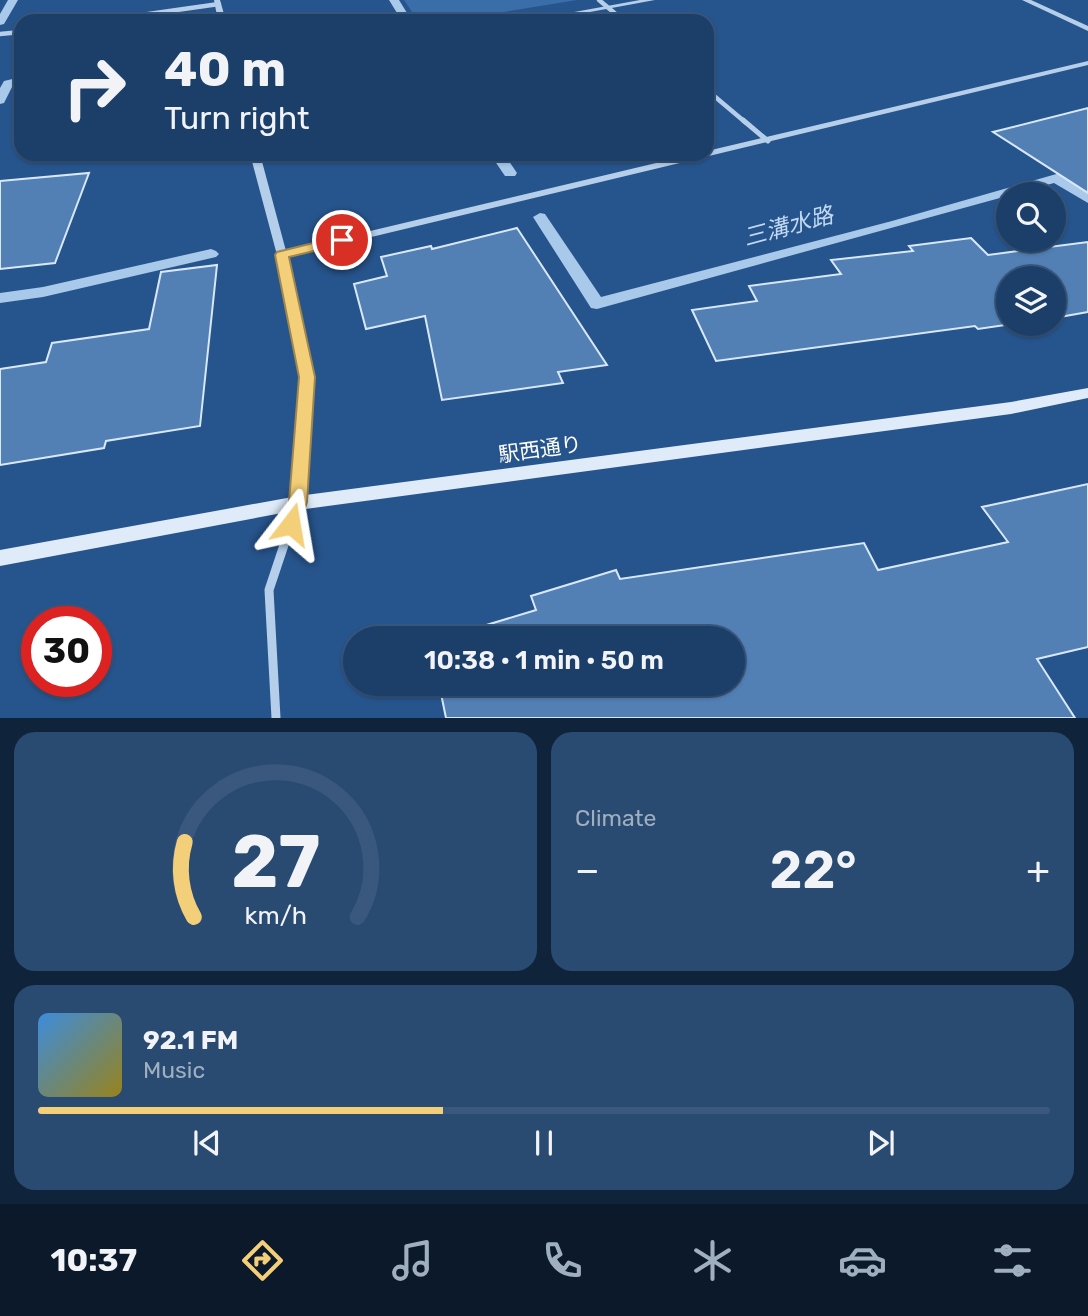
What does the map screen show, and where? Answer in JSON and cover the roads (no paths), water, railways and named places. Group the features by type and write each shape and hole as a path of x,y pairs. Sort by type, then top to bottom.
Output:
{"main road":[{"name":"駅西通り","path":"0,558 298,502 1011,408 1088,393"}],"street":[{"path":"599,0 615,14"},
{"path":"571,14 652,0"},
{"path":"1025,0 1088,29"},
{"path":"143,14 218,2"},
{"path":"714,154 1088,64"},
{"path":"714,96 768,141"},
{"path":"257,161 282,255 307,377 298,502 269,590 276,718"},
{"path":"282,255 683,161"}],"waterway":[{"path":"0,22 13,0"},
{"name":"三溝水路","path":"394,0 403,14"},
{"path":"0,100 8,83 14,82"},
{"name":"三溝水路","path":"502,161 510,173"},
{"path":"1056,178 1088,169"},
{"name":"三溝水路","path":"540,217 597,304 897,224 1056,178"},
{"name":"三溝水路","path":"1056,178 1088,199"},
{"path":"0,298 43,292 211,254"}]}
